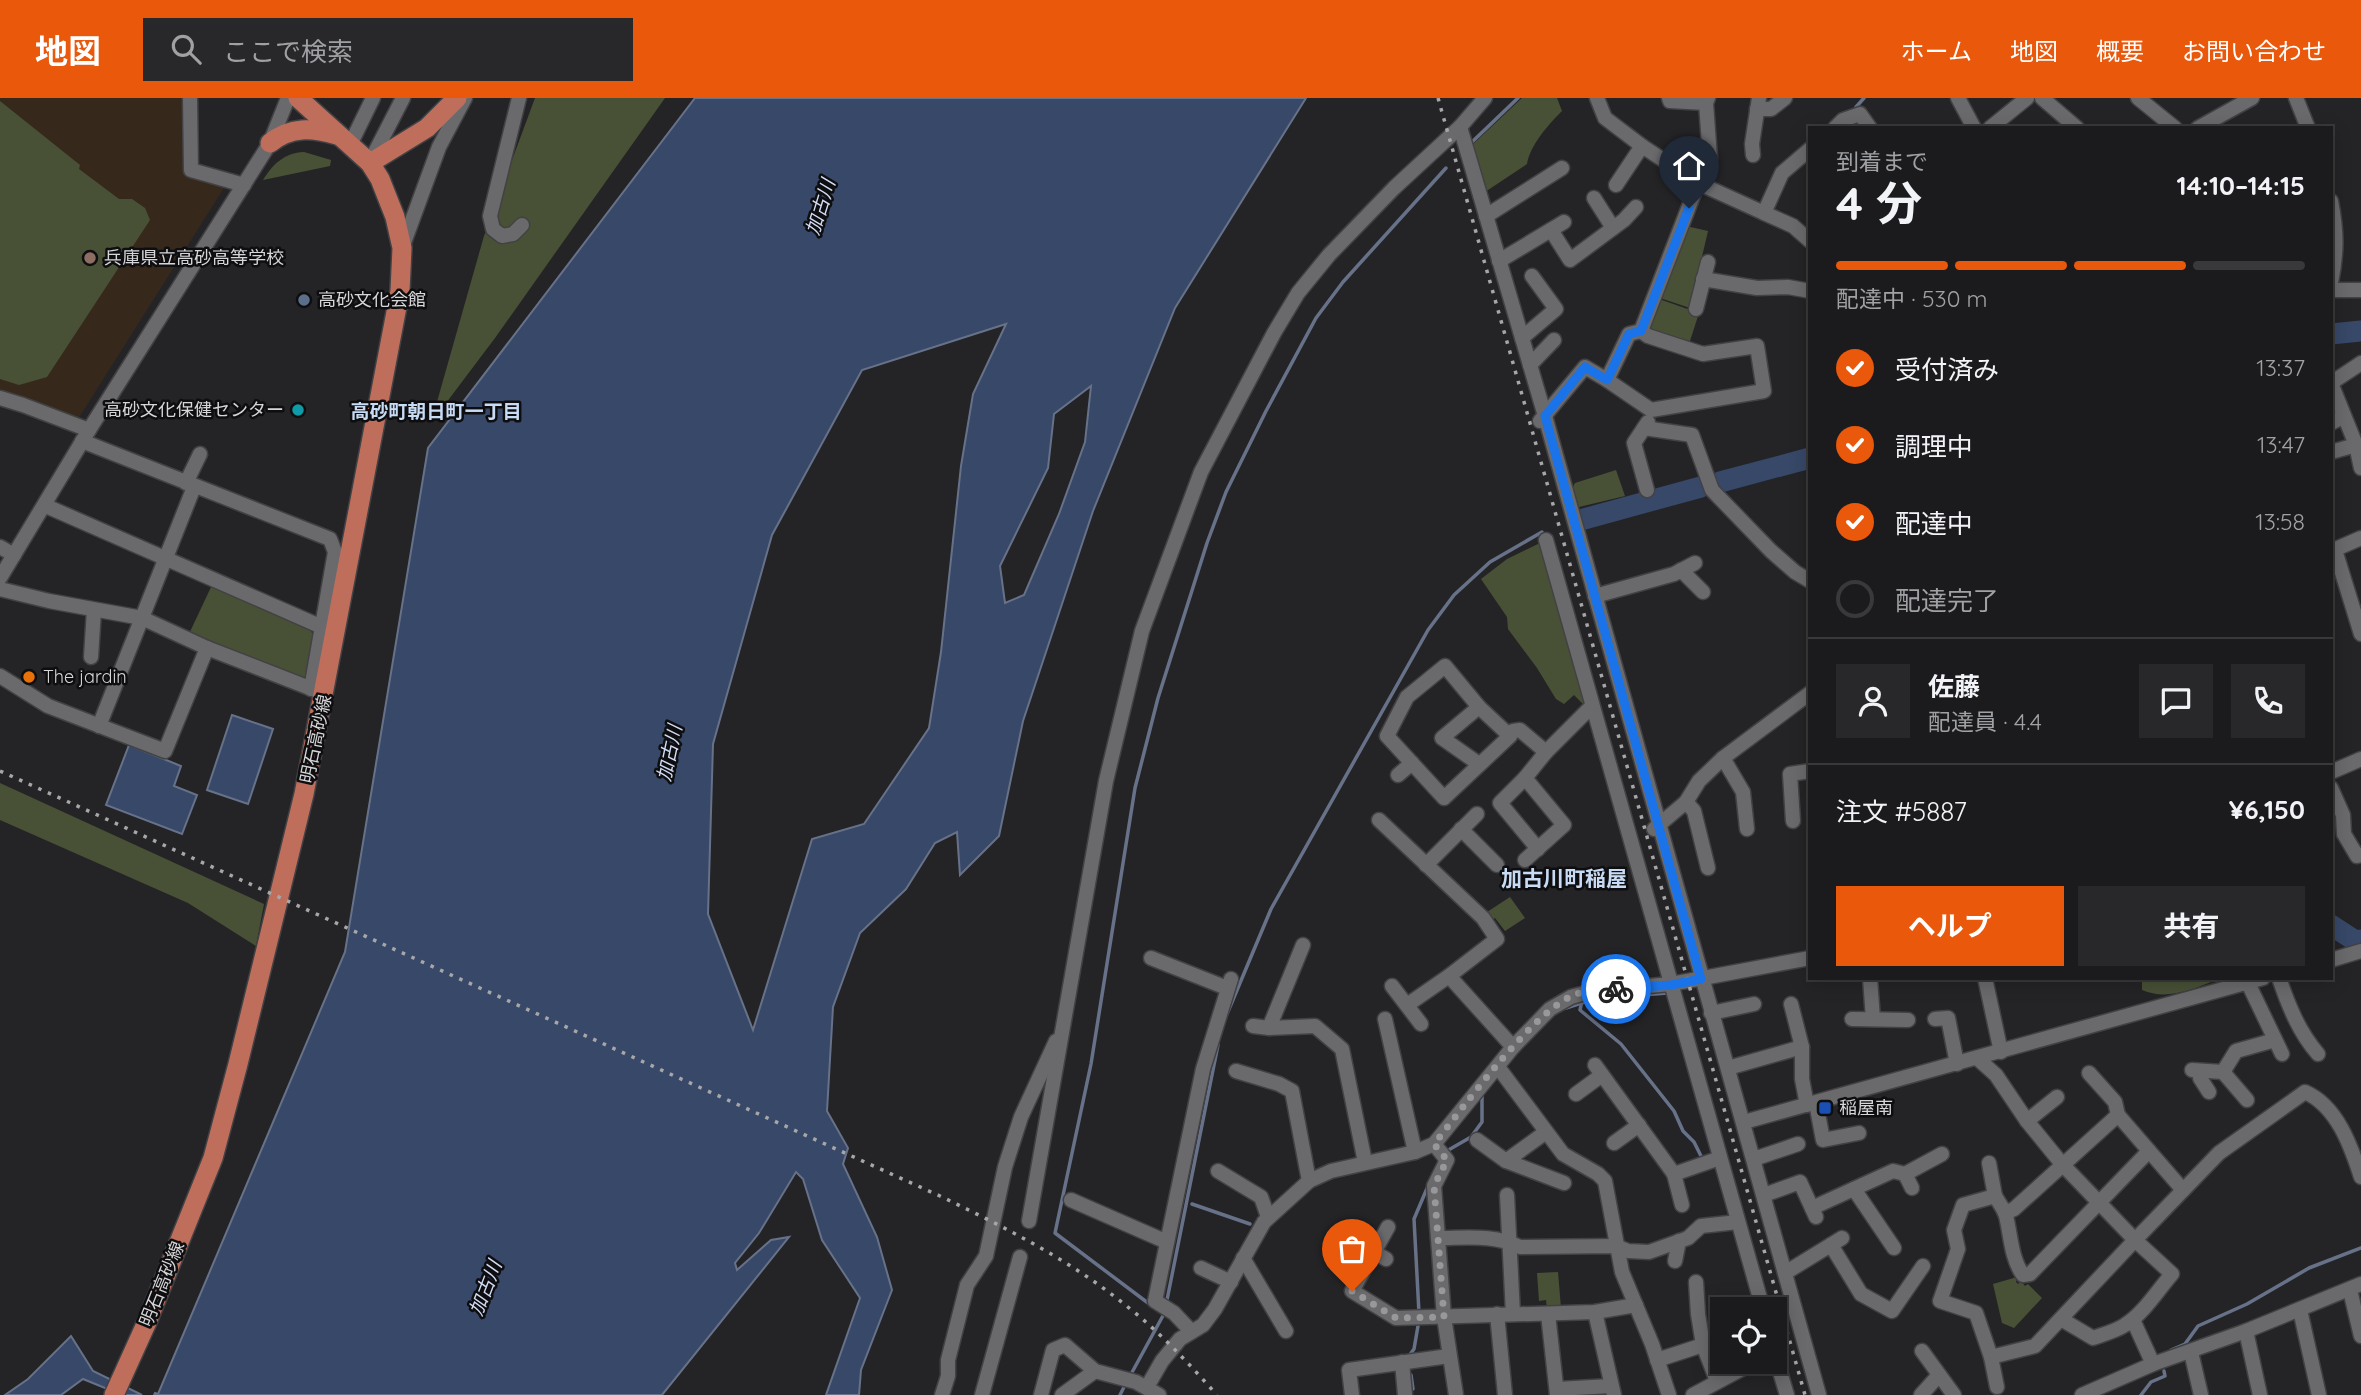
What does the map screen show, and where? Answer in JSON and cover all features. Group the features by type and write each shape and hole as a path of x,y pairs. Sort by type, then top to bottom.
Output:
{"main road":[{"name":"明石高砂線","path":"114,1395 147,1322 213,1157 238,1064 301,807 318,691 400,291 402,248 388,197 370,163 298,98"},
{"path":"370,163 427,128 457,98"},
{"path":"270,143 288,131 309,129 344,140"}],"street":[{"path":"190,98 191,170 244,185"},
{"path":"0,579 46,506 85,436 270,143 288,98"},
{"path":"344,140 373,98"},
{"path":"370,163 403,98"},
{"path":"402,248 439,147 465,98"},
{"path":"519,98 490,216 493,229 502,236 513,234 522,225"},
{"path":"1029,1221 1106,781 1142,631 1201,472 1298,293 1394,188 1460,127 1485,98"},
{"path":"1597,98 1605,118 1642,146 1698,183 1793,226 1808,238"},
{"path":"1641,331 1698,183 1710,159 1707,100 1670,101 1669,98"},
{"path":"1749,149 1758,104 1771,109 1785,98"},
{"path":"1958,98 1973,126"},
{"path":"1992,126 2027,98"},
{"path":"2042,98 2075,126"},
{"path":"2138,98 2173,126"},
{"path":"2296,98 2307,126"},
{"path":"2202,126 2249,99"},
{"path":"1837,126 1843,120 1860,114 1869,126"},
{"path":"1460,127 1530,365 1542,419 1595,596 1656,827 1744,1122 1819,1395"},
{"path":"1616,185 1642,146"},
{"path":"1764,213 1782,173 1808,152"},
{"path":"1486,216 1562,168"},
{"path":"1594,198 1613,228"},
{"path":"1551,230 1570,260 1636,207"},
{"path":"2333,211 2337,230 2333,253"},
{"path":"1499,261 1564,222"},
{"path":"1696,309 1708,261"},
{"path":"1522,338 1556,309 1532,276"},
{"path":"1703,279 1757,288 1788,287 1808,291"},
{"path":"2333,290 2361,290"},
{"path":"1542,419 1585,367 1651,411 1763,391 1757,346 1703,354 1648,336 1641,331 1629,334 1607,380"},
{"path":"1530,365 1554,340"},
{"path":"2333,382 2361,363"},
{"path":"2333,388 2356,445 2361,468"},
{"path":"0,398 190,485 330,539 335,552 322,627 318,691 207,648 142,618 0,589"},
{"path":"1647,490 1634,465 1634,443 1651,411"},
{"path":"2333,422 2344,416"},
{"path":"1644,428 1692,435 1712,490 1771,551 1808,580"},
{"path":"2333,451 2356,445"},
{"path":"99,726 164,559 200,454"},
{"path":"46,506 322,627"},
{"path":"2361,538 2333,550 2361,634"},
{"path":"1546,540 1760,1297"},
{"path":"0,547 14,555"},
{"path":"1595,596 1674,574 1688,567 1703,592"},
{"path":"91,657 94,610"},
{"path":"0,676 48,706 165,751 207,648"},
{"path":"1510,736 1479,707 1445,666 1407,697 1387,736 1444,798 1510,736 1513,731 1520,730 1546,752"},
{"path":"1656,827 1686,802 1699,781 1723,758 1808,694"},
{"path":"1538,849 1500,803 1592,706"},
{"path":"1479,707 1442,738 1479,764"},
{"path":"1723,758 1744,792 1740,811 1747,829"},
{"path":"2333,771 2361,759"},
{"path":"1398,775 1412,763"},
{"path":"1793,821 1798,805 1790,774 1808,771"},
{"path":"1525,778 1564,825 1525,860"},
{"path":"2333,793 2343,815 2344,834 2357,856 2361,855"},
{"path":"1686,802 1695,811 1698,851 1708,868"},
{"path":"1426,865 1477,814"},
{"path":"1379,820 1483,919 1497,939 1407,1004"},
{"path":"1461,829 1497,865"},
{"path":"1269,1028 1303,945"},
{"path":"2335,958 2361,951"},
{"path":"1151,958 1229,984 1203,1069 1155,1301 1174,1313 1191,1331"},
{"path":"1041,1395 1053,1350 1065,1345 1095,1371 1145,1388 1180,1339 1203,1325 1215,1309 1268,1217 1309,1181 1331,1171 1415,1152 1434,1144 1500,1070 1513,1047 1550,1009 1579,993 1671,985 1808,958"},
{"path":"1449,976 1513,1047"},
{"path":"1870,980 1873,1018"},
{"path":"1984,980 2001,1052"},
{"path":"1744,1122 2257,980"},
{"path":"2280,980 2305,1039 2317,1047"},
{"path":"2224,1072 2236,1051 2278,1047 2248,983"},
{"path":"1392,986 1422,1024"},
{"path":"1712,1013 1754,1004"},
{"path":"1791,1004 1802,1047 1802,1079 1823,1140 1859,1133"},
{"path":"1935,1019 1948,1018 1958,1064"},
{"path":"1385,1019 1415,1152"},
{"path":"1852,1019 1908,1020"},
{"path":"942,1395 967,1285 986,1256 1005,1167 1021,1117 1065,1021"},
{"path":"1253,1026 1315,1026 1342,1049 1365,1162"},
{"path":"1728,1068 1802,1047"},
{"path":"1977,1058 1996,1075 2027,1121 2062,1164 2135,1240 2172,1274 2133,1320 2124,1326 2093,1338 2061,1319"},
{"path":"1500,1070 1563,1154 1598,1174 1605,1181 1622,1272 1669,1395"},
{"path":"1576,1094 1598,1070 1674,1174 1682,1205"},
{"path":"2208,1092 2197,1070 2224,1072 2247,1100"},
{"path":"2089,1073 2115,1102 2118,1115 2183,1190"},
{"path":"1243,1077 1279,1084 1292,1091 1309,1181"},
{"path":"1992,1357 2035,1346 2219,1153 2305,1092 2317,1097 2342,1128 2358,1156 2361,1177"},
{"path":"2027,1121 2057,1097"},
{"path":"2005,1213 2014,1209 2118,1115"},
{"path":"1614,1143 1639,1125"},
{"path":"1506,1161 1546,1132"},
{"path":"1477,1140 1506,1161 1564,1183"},
{"path":"1434,1144 1447,1160 1434,1186 1444,1317 1456,1395"},
{"path":"1754,1159 1798,1144"},
{"path":"1989,1163 1995,1196 2005,1213 2013,1255 2023,1275 2030,1274 2148,1151"},
{"path":"1764,1195 1806,1179 1814,1213 1854,1189 1893,1171 1905,1174 1942,1154"},
{"path":"1674,1174 1720,1158"},
{"path":"1905,1174 1912,1188"},
{"path":"1223,1178 1261,1197 1268,1217"},
{"path":"1854,1189 1885,1224 1894,1248"},
{"path":"1505,1395 1507,1195"},
{"path":"1995,1196 1963,1205 1954,1230 1958,1249 1940,1301 1976,1313 1992,1357 1997,1387"},
{"path":"1080,1199 1129,1218 1167,1242"},
{"path":"1438,1238 1490,1238 1508,1241 1520,1247 1616,1246 1628,1251 1649,1252 1688,1238 1701,1226 1738,1222"},
{"path":"1388,1227 1380,1256 1352,1291 1396,1318 1595,1312 1636,1305"},
{"path":"1675,1261 1679,1241"},
{"path":"1785,1273 1836,1242 1861,1294 1892,1311 1923,1266"},
{"path":"973,1395 984,1388 1020,1257"},
{"path":"1243,1258 1268,1313 1286,1331"},
{"path":"1200,1268 1231,1282"},
{"path":"1696,1282 1690,1299 1717,1381"},
{"path":"2082,1395 2101,1391 2153,1364 2191,1352 2355,1287 2361,1336"},
{"path":"2300,1310 2319,1395"},
{"path":"1548,1314 1557,1392 1612,1390 1595,1312"},
{"path":"2133,1320 2153,1364"},
{"path":"2246,1331 2260,1395"},
{"path":"1657,1360 1703,1345"},
{"path":"1923,1351 1954,1395"},
{"path":"2191,1352 2201,1395"},
{"path":"1352,1395 1349,1370 1449,1356"},
{"path":"1402,1362 1405,1395"},
{"path":"1062,1395 1095,1371"},
{"path":"1693,1395 1731,1374"},
{"path":"1781,1374 1787,1395"},
{"path":"1921,1395 1939,1375"}],"shaded area":[{"name":"兵庫県立高砂高等学校","path":"0,98 186,98 186,172 227,183 78,419 0,391"}],"green space":[{"path":"535,98 665,98 495,338 431,423 484,236"},
{"path":"1522,98 1557,98 1562,111 1536,142 1527,164 1485,192 1472,145"},
{"path":"0,101 80,165 79,169 119,199 132,199 145,208 150,220 47,377 19,385 0,379"},
{"path":"304,152 331,160 330,166 263,180 280,160"},
{"path":"1686,226 1708,231 1690,308 1660,298"},
{"path":"1659,299 1699,313 1689,344 1650,332 1648,325"},
{"path":"1616,470 1625,496 1579,507 1573,487 1575,483"},
{"path":"1540,543 1585,700 1584,705 1574,695 1564,704 1556,699 1508,629 1507,617 1481,579 1507,559"},
{"path":"212,585 311,631 314,637 309,680 188,636"},
{"path":"0,783 264,904 256,946 188,903 0,820"},
{"path":"1510,897 1525,918 1505,931 1495,918 1490,921 1484,914"},
{"path":"2142,980 2211,982 2168,994 2142,990"},
{"path":"1558,1272 1561,1308 1547,1309 1546,1300 1539,1301 1537,1273"},
{"path":"2017,1277 2018,1284 2021,1281 2025,1286 2028,1284 2042,1298 2014,1328 2002,1323 1993,1284"}],"water":[{"name":"加古川","path":"695,98 1306,98 1175,308 1093,511 1023,721 999,836 960,875 957,832 935,843 906,889 860,933 833,1007 827,1111 848,1148 843,1164 877,1237 892,1290 861,1370 859,1395 826,1395 860,1298 822,1240 803,1179 796,1172 759,1233 735,1263 737,1270 771,1240 789,1237 662,1395 154,1395 158,1394 345,952 428,448","holes":["1006,324 973,394 961,466 941,652 929,728 864,824 812,839 753,1030 708,914 713,744 772,535 862,370","1091,386 1085,442 1059,514 1024,595 1005,603 1000,566 1048,468 1054,414"]},
{"path":"232,715 273,729 248,804 207,790"},
{"path":"129,745 181,766 174,786 197,795 182,834 106,805"},
{"path":"71,1336 93,1371 142,1395 122,1395 83,1379 61,1395 5,1395 28,1379"}],"waterway":[{"path":"1472,142 1518,98"},
{"path":"1856,107 1864,98"},
{"path":"1152,1306 1055,1233 1091,1064 1135,788 1158,698 1226,492 1316,318 1343,282 1446,168"},
{"path":"2333,334 2361,331"},
{"path":"1720,482 1808,459"},
{"path":"1584,519 1701,487"},
{"path":"1227,1014 1271,909 1428,630 1454,595 1490,562 1542,532"},
{"path":"2333,926 2357,942 2361,940"},
{"path":"1566,1008 1594,999 1667,993"},
{"path":"1582,1001 1580,1010 1621,1044 1674,1111 1683,1131 1694,1142 1702,1158"},
{"path":"1166,1305 1218,1045"},
{"path":"1445,1152 1471,1137 1482,1122 1482,1092"},
{"path":"1419,1313 1414,1219 1428,1186"},
{"path":"1192,1204 1250,1224"},
{"path":"2171,1350 2185,1344 2198,1326 2247,1304 2309,1268 2361,1248"},
{"path":"1130,1376 1165,1312"},
{"path":"1409,1356 1414,1349 1418,1326"},
{"path":"2141,1395 2151,1382 2165,1376 2164,1371"},
{"path":"1411,1375 1413,1389"},
{"path":"1120,1395 1126,1383"}],"railway":[{"path":"1438,98 1805,1395"},
{"path":"0,771 989,1220 1062,1260 1107,1291 1164,1339 1217,1395"}],"way so far":[{"path":"1352,1291 1396,1318 1444,1317 1434,1186 1447,1160 1434,1144 1513,1047 1550,1009 1579,993 1616,989"}],"place":[{"name":"兵庫県立高砂高等学校","path":"90,258"},
{"name":"高砂文化会館","path":"304,300"},
{"name":"高砂文化保健センター","path":"298,410"},
{"name":"The jardin","path":"29,677"},
{"name":"稲屋南","path":"1825,1108"}],"district":[{"name":"高砂町朝日町一丁目","path":"436,411"},
{"name":"加古川町稲屋","path":"1564,879"}],"route":[{"path":"1616,989 1671,985 1701,979 1545,416 1585,367 1607,380 1629,334 1641,331 1689,208"}]}
